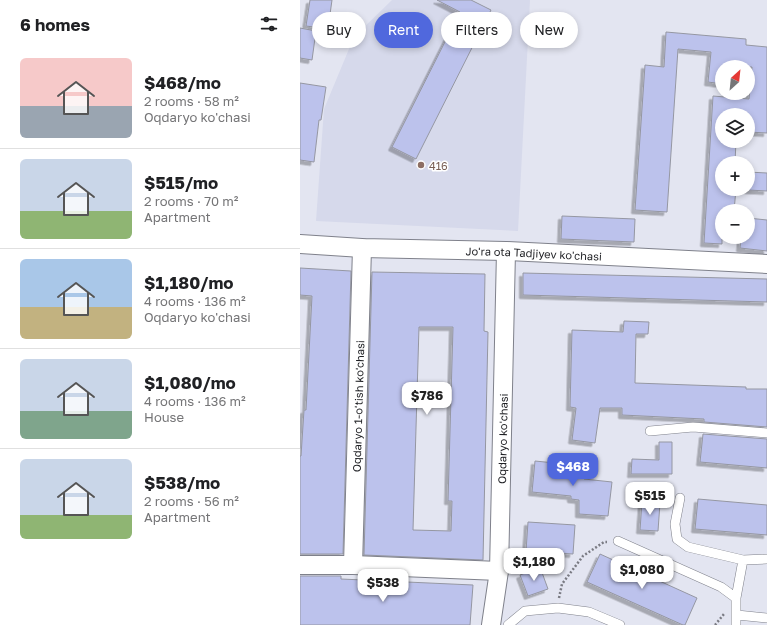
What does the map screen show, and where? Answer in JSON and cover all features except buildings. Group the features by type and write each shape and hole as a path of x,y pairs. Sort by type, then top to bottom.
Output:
{"street":[{"name":"Jo'ra ota Tadjiyev ko'chasi","path":"300,244 362,248 506,251 767,264"},
{"name":"Oqdaryo 1-o'tish ko'chasi","path":"353,565 362,248"},
{"name":"Oqdaryo ko'chasi","path":"491,625 499,571 506,251"},
{"path":"300,565 353,565 499,571"}],"lane":[{"path":"650,431 693,427 767,432"},
{"path":"680,498 676,524 677,539 688,547 743,560 767,559"},
{"path":"618,541 721,588 736,598"},
{"path":"736,625 736,598 743,560"},
{"path":"508,625 525,611 558,608 589,612 620,625"},
{"path":"737,615 767,618"}],"path":[{"path":"558,608 562,584 583,556 604,542 618,541"}],"shaded area":[{"name":"416","path":"392,0 530,0 529,12 520,12 520,48 528,48 518,231 316,221 324,109 349,48 366,48 366,25 374,18 374,48 433,48 433,12 380,12"}],"place":[{"name":"416","path":"421,165"}]}
